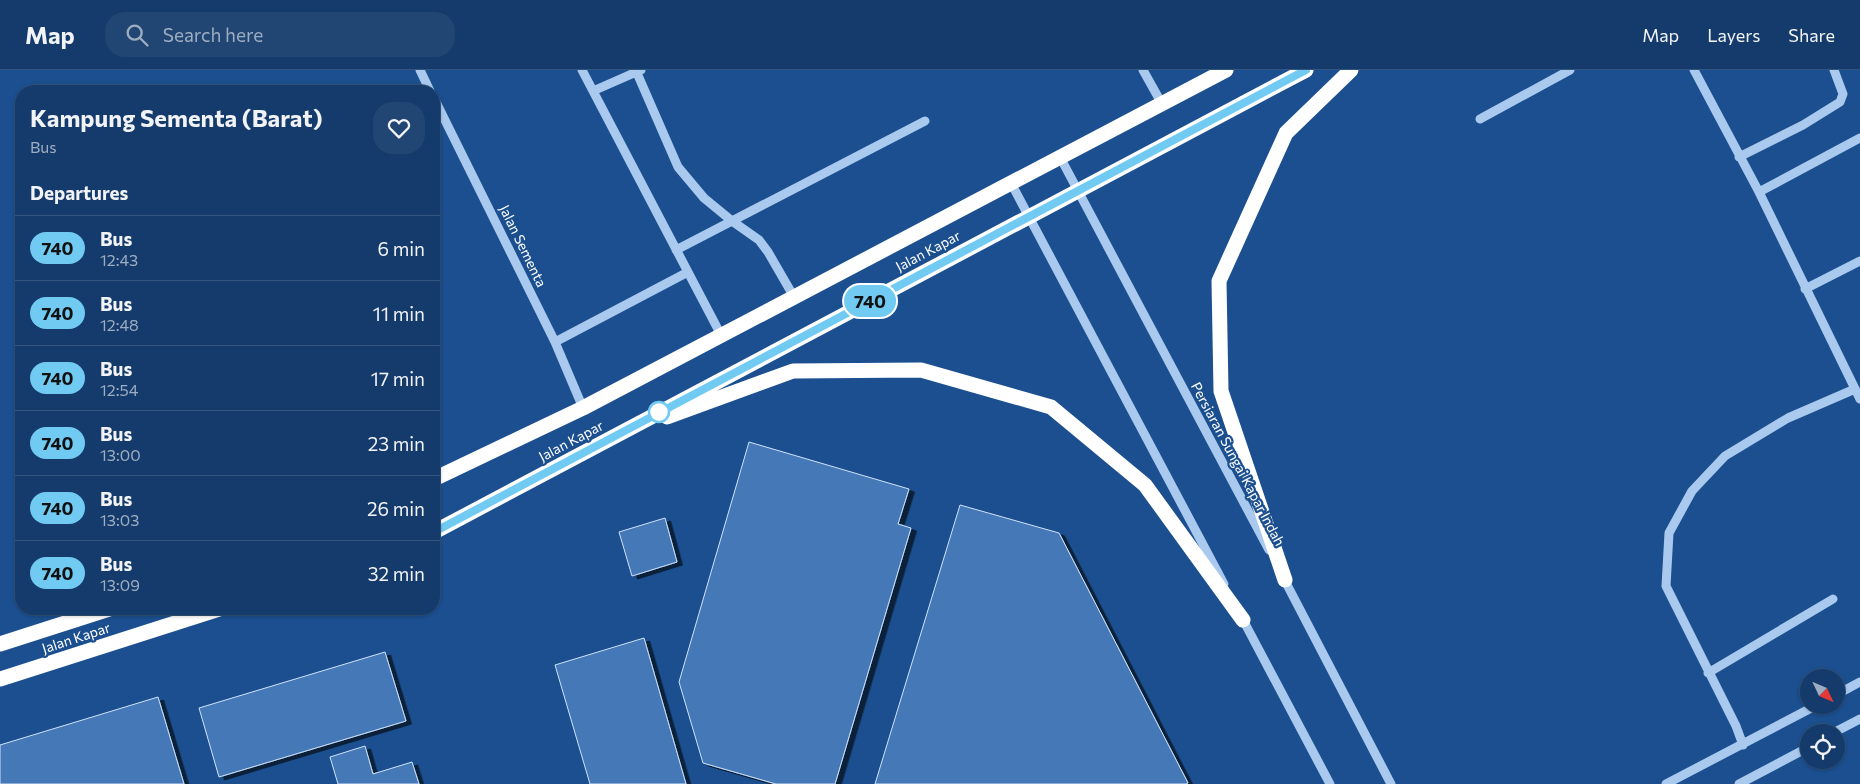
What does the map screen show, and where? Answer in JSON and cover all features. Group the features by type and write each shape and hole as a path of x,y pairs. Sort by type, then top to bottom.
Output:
{"highway":[{"name":"Jalan Kapar","path":"440,477 583,408 1162,104 1210,74 1226,70"},
{"name":"Jalan Kapar","path":"440,529 1306,70"},
{"path":"1285,580 1221,391 1220,281 1286,133 1351,70"},
{"path":"616,435 793,371 921,370 1051,407 1145,485 1243,620"},
{"name":"Jalan Kapar","path":"0,644 90,615"},
{"name":"Jalan Kapar","path":"0,679 200,615"}],"street":[{"path":"420,70 427,85"},
{"path":"582,70 721,335"},
{"path":"1143,70 1162,104"},
{"path":"1480,120 1570,70"},
{"path":"1694,70 1759,192 1804,289 1860,400"},
{"path":"1739,157 1803,125 1840,102 1843,94 1834,70"},
{"path":"593,91 639,72 678,167 704,198 759,240 794,297"},
{"name":"Jalan Sementa","path":"440,110 555,342 583,408"},
{"path":"676,250 925,121"},
{"path":"1759,192 1860,138"},
{"name":"Persiaran Sungai Kapar Indah","path":"1060,157 1391,784"},
{"path":"1010,183 1330,784"},
{"path":"1804,289 1860,261"},
{"path":"555,342 688,272"},
{"path":"1743,745 1736,726 1666,586 1669,532 1692,491 1725,456 1788,418 1855,389"},
{"path":"1708,673 1833,599"},
{"path":"1845,690 1860,682"},
{"path":"1666,784 1800,714"},
{"path":"1845,727 1860,719"},
{"path":"1739,784 1800,752"}],"building":[{"path":"749,442 909,489 898,524 911,528 835,784 776,784 703,763 679,682"},
{"path":"960,505 1059,533 1188,783 875,784"},
{"path":"665,518 677,562 632,576 619,532"},
{"path":"644,638 686,784 590,784 555,665"},
{"path":"385,652 406,721 219,777 199,708"},
{"path":"158,697 184,784 0,784 0,745"},
{"path":"365,746 373,774 412,762 419,784 338,784 330,757"}],"bus line":[{"name":"740","path":"440,529 1306,70"}]}
